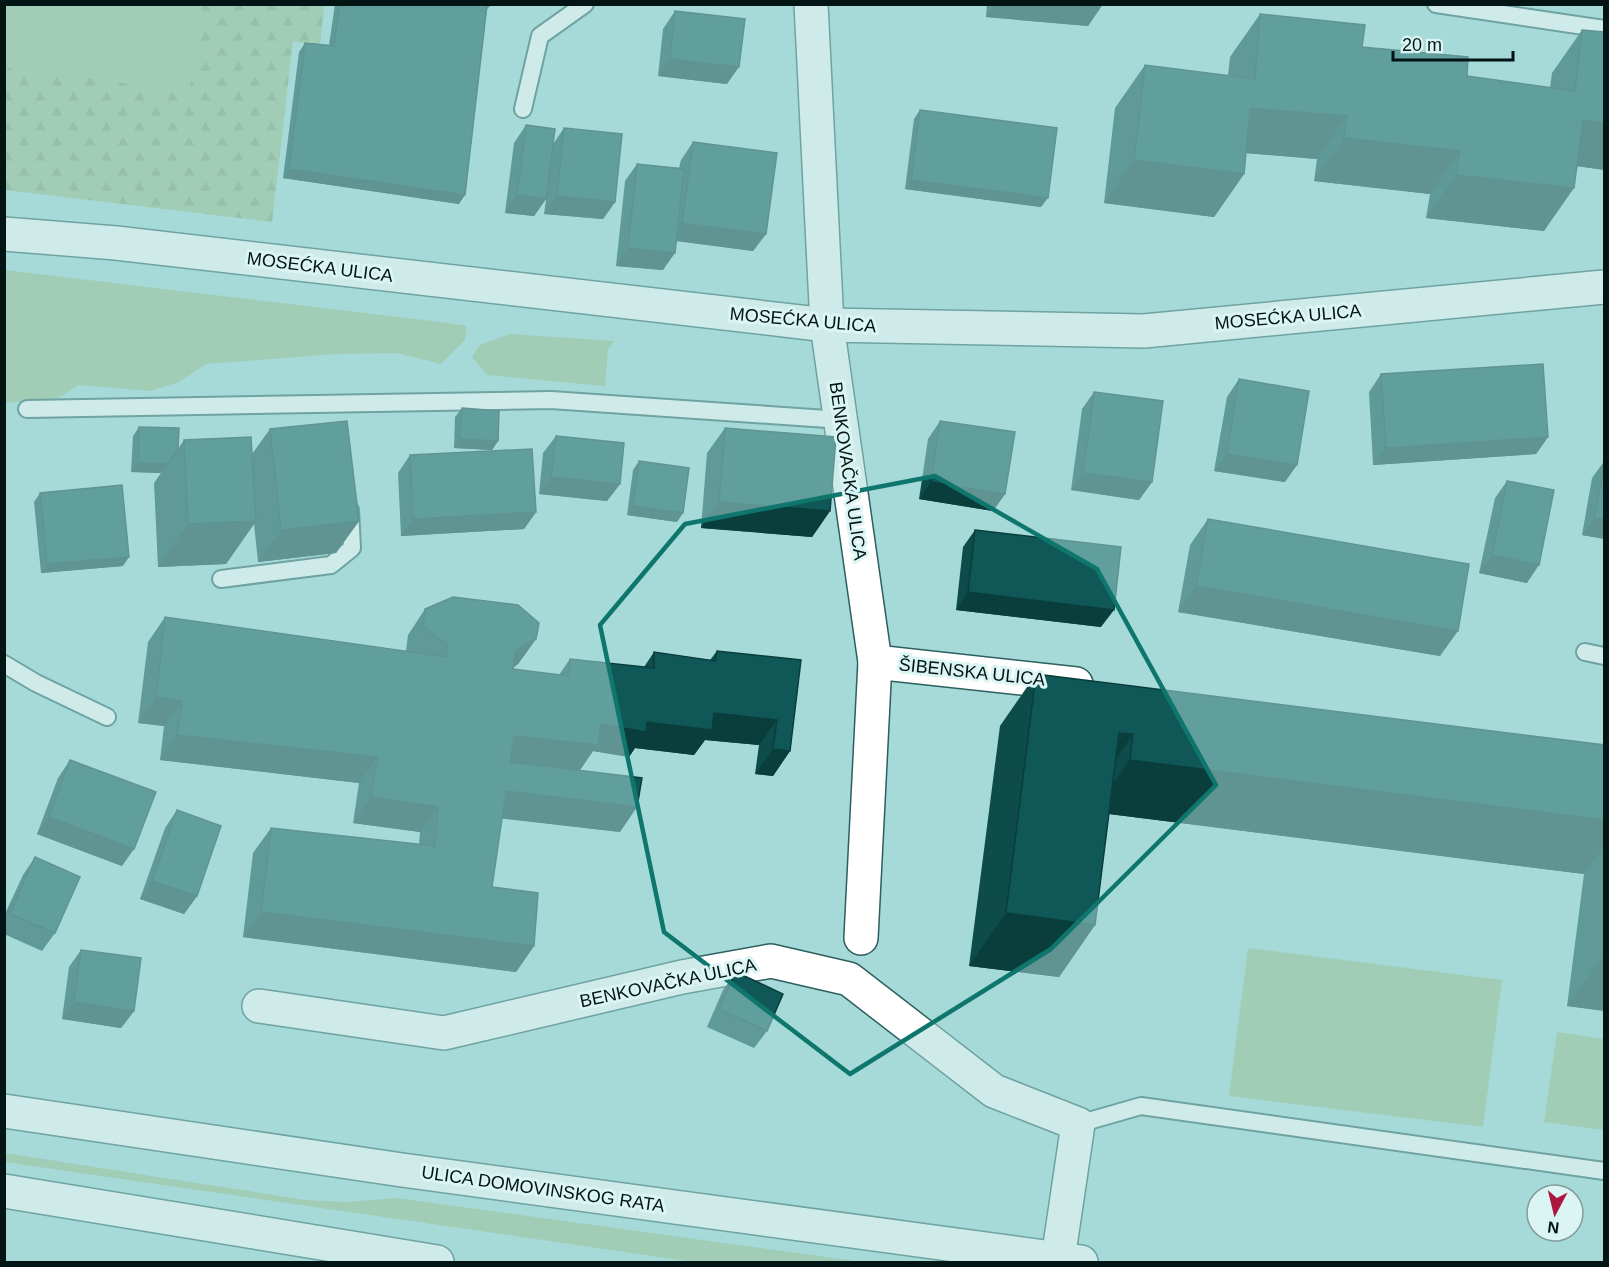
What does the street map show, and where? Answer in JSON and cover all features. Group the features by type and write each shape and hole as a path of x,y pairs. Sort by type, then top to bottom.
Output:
{"street":[{"name":"BENKOVAČKA ULICA","path":"811,4 827,326 875,662 861,938"},
{"name":"MOSEĆKA ULICA","path":"4,234 116,243 827,326 1144,331 1605,287"},
{"name":"ŠIBENSKA ULICA","path":"875,662 1104,687"},
{"name":"BENKOVAČKA ULICA","path":"260,1006 444,1033 682,977 771,962 849,979 994,1091 1078,1124"},
{"name":"ULICA DOMOVINSKOG RATA","path":"4,1111 332,1160 1070,1261"},
{"path":"1070,1261 1078,1124"},
{"path":"4,1191 437,1263"}],"lane":[{"path":"523,110 540,36 585,4"},
{"path":"1436,4 1605,29"},
{"path":"27,409 345,410 551,400 842,420"},
{"path":"221,579 331,565 352,548 349,493"},
{"path":"1585,652 1605,656"},
{"path":"4,664 36,683 107,717"},
{"path":"1078,1124 1141,1106 1605,1171"}],"highlighted area":[{"path":"935,476 1097,569 1216,785 1051,949 850,1074 664,932 600,625 685,524"}],"green space":[{"path":"5,5 200,5 189,93 13,66 5,70"},
{"path":"200,5 324,5 320,46 293,41 272,222 5,190 5,70 13,66 189,93"},
{"path":"5,270 467,326 465,340 441,364 397,353 337,354 206,364 179,382 150,391 78,385 57,399 5,403"},
{"path":"510,334 614,341 608,350 605,386 487,375 472,357 480,345"},
{"path":"1248,948 1502,980 1483,1127 1229,1096"},
{"path":"1557,1032 1604,1039 1604,1130 1544,1122"},
{"path":"5,1153 305,1200 347,1202 396,1198 863,1262 694,1262 5,1162"}],"building":[{"path":"340,4 488,4 465,195 289,169 305,43 334,46"},
{"path":"675,11 745,19 739,67 670,59"},
{"path":"1260,14 1365,25 1362,47 1468,57 1467,76 1575,91 1582,30 1605,32 1605,123 1583,120 1574,188 1456,175 1460,151 1344,138 1347,116 1250,108 1244,174 1134,160 1145,65 1255,79"},
{"path":"920,110 1057,128 1048,198 911,180"},
{"path":"526,125 555,129 546,199 517,195"},
{"path":"564,128 622,134 615,202 557,196"},
{"path":"693,142 777,153 766,234 682,223"},
{"path":"637,164 684,169 675,253 628,248"},
{"path":"1543,364 1548,437 1386,448 1381,374"},
{"path":"1239,379 1309,391 1297,465 1227,454"},
{"path":"1094,392 1163,401 1152,482 1083,473"},
{"path":"462,408 499,411 498,441 460,439"},
{"path":"347,421 359,521 281,530 270,429"},
{"path":"940,421 1015,432 1005,494 931,482"},
{"path":"139,427 179,428 178,449 168,464 138,463"},
{"path":"725,428 836,437 830,511 719,502"},
{"path":"556,436 624,443 620,484 551,477"},
{"path":"251,437 256,521 188,524 184,440"},
{"path":"532,449 536,512 413,519 410,455"},
{"path":"639,461 689,468 683,513 633,506"},
{"path":"1605,461 1605,519 1594,518"},
{"path":"1507,481 1554,490 1539,565 1492,555"},
{"path":"122,485 129,557 47,564 40,493"},
{"path":"1208,519 1469,564 1458,631 1196,586"},
{"path":"975,530 1121,547 1114,610 968,592"},
{"path":"453,597 518,605 539,623 536,639 515,651 513,669 568,676 570,659 654,668 654,652 715,661 717,651 801,660 790,751 773,749 777,720 714,713 712,730 647,722 646,732 601,724 598,745 514,736 510,762 642,778 637,807 506,791 492,887 538,893 534,946 261,912 271,828 435,846 438,807 371,797 377,757 177,735 182,701 156,697 165,617 446,657 448,645 423,627 425,609"},
{"path":"1036,674 1605,745 1605,820 1130,760 1133,734 1119,733 1095,925 1006,913"},
{"path":"70,760 156,792 134,849 49,817"},
{"path":"177,810 221,826 197,896 152,881"},
{"path":"35,857 80,877 55,933 10,914"},
{"path":"81,950 141,958 134,1011 74,1002"},
{"path":"736,972 783,994 767,1031 719,1009"}]}
